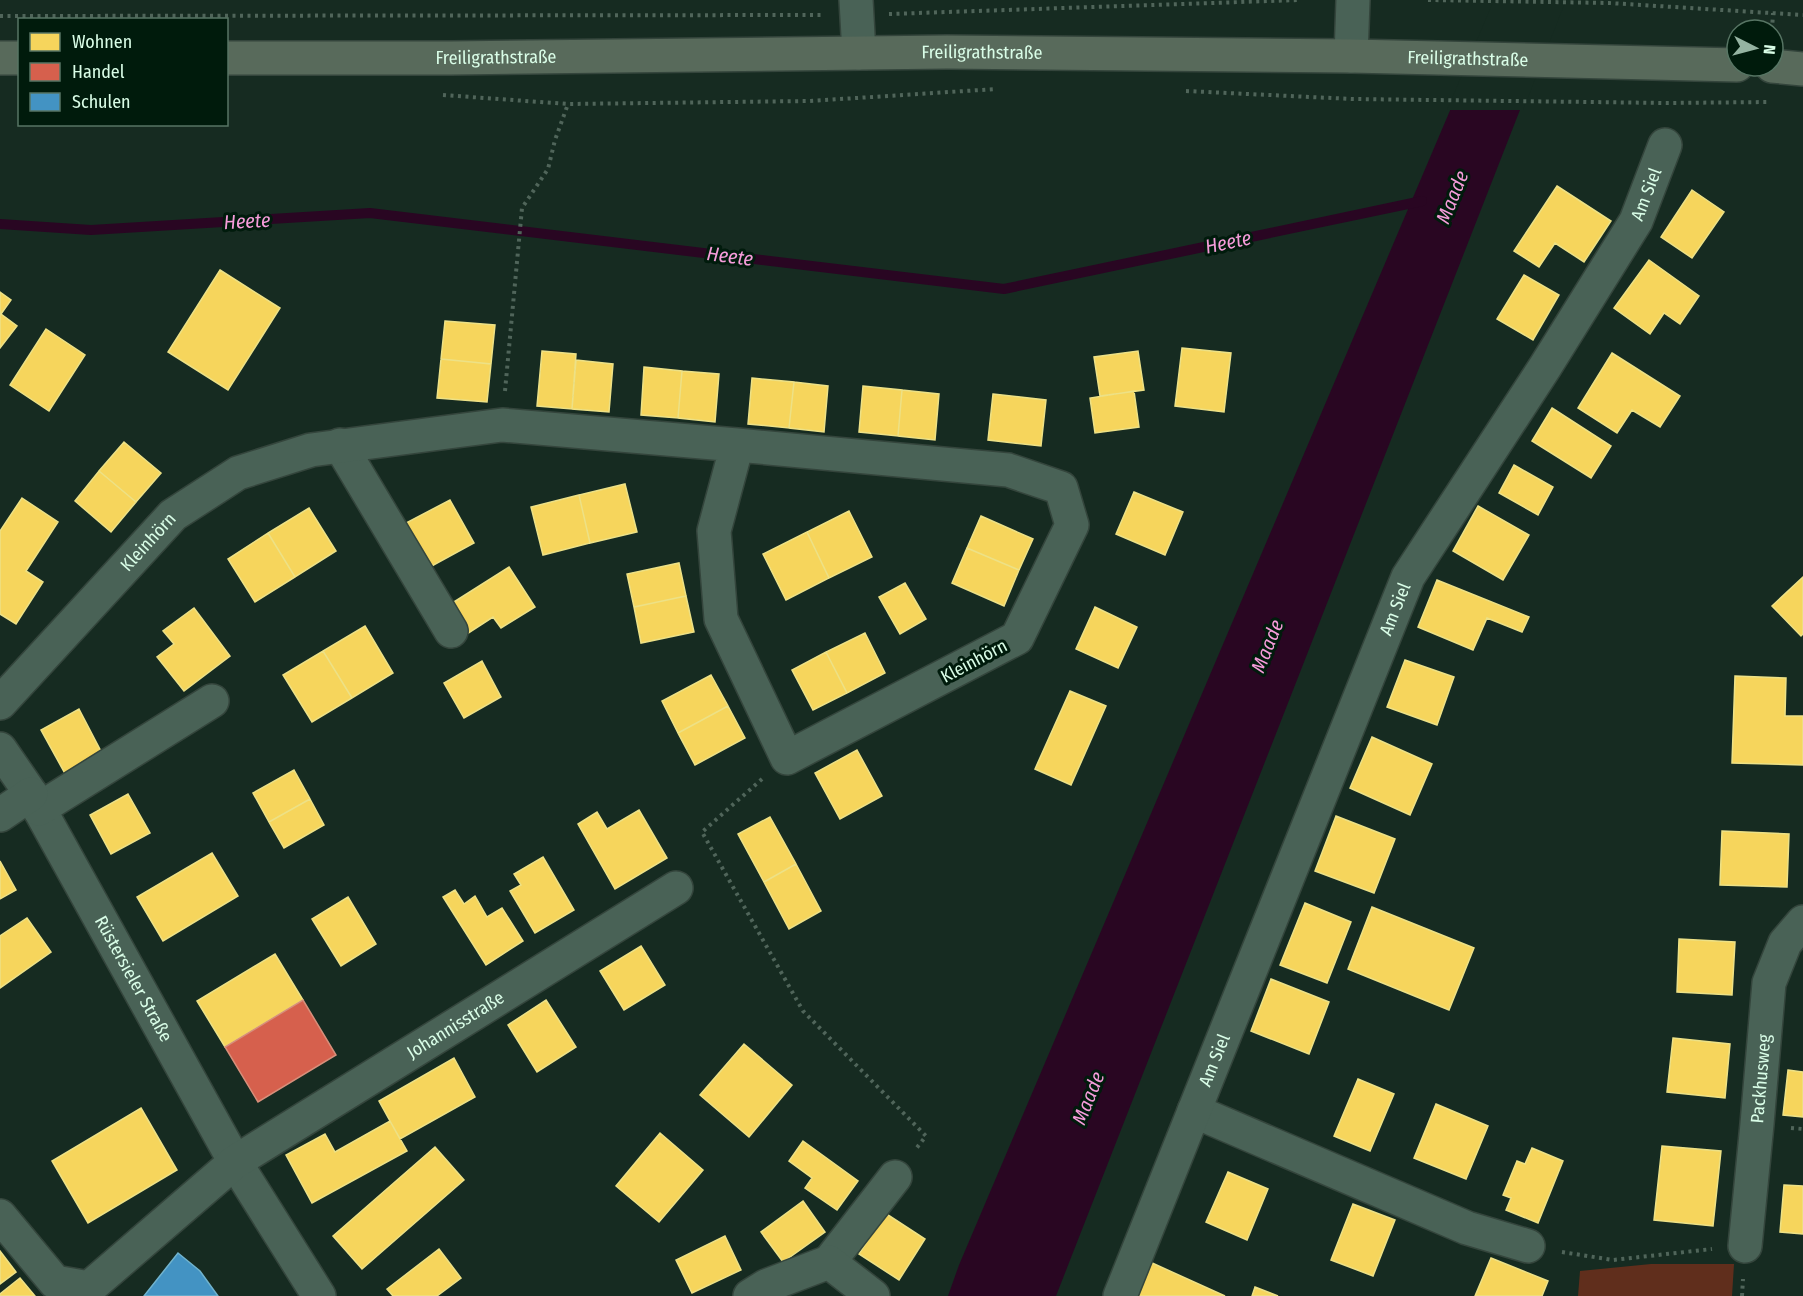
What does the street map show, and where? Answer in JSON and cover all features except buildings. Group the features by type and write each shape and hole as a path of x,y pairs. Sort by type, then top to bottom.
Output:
{"main road":[{"name":"Freiligrathstraße","path":"228,58 947,52 1351,56 1725,65"},
{"path":"0,58 18,58"},
{"path":"1785,67 1803,69"}],"street":[{"path":"1351,56 1353,0"},
{"path":"857,8 859,53"},
{"name":"Am Siel","path":"1120,1296 1408,577 1545,367 1636,220 1665,145"},
{"name":"Kleinhörn","path":"0,703 173,515 238,473 310,450 502,425 1008,470 1061,488 1072,525 1017,638 788,758"},
{"path":"340,445 451,631"},
{"path":"737,445 714,531 721,618 788,758"},
{"path":"0,815 35,802 212,701"},
{"name":"Rüstersieler Straße","path":"0,749 35,802 235,1162 319,1296"},
{"name":"Johannisstraße","path":"235,1162 676,888"},
{"name":"Packhusweg","path":"1745,1246 1769,983 1785,943 1803,922"},
{"name":"Am Siel","path":"1194,1111 1467,1228 1528,1246"},
{"path":"0,1216 55,1282 89,1288 235,1162"},
{"path":"750,1296 766,1286 829,1262 895,1177"},
{"path":"829,1262 873,1296"}],"path":[{"path":"0,16 446,17 1299,0"},
{"path":"1428,0 1609,3 1803,15"},
{"path":"1773,13 1773,18"},
{"path":"437,94 568,104 810,101 944,94 1002,88"},
{"path":"1178,91 1425,101 1767,102"},
{"path":"502,425 522,208 548,169 555,140 568,104"},
{"path":"788,758 702,832 803,1011 926,1136 895,1177"},
{"path":"1528,1246 1613,1260 1745,1246"}],"shaded area":[{"path":"1651,1264 1734,1264 1732,1296 1578,1296 1580,1271"}],"water":[{"name":"Maade","path":"1497,0 1563,0 1056,1296 948,1296 959,1265"}],"pier":[{"path":"1494,0 1566,0 1523,110 1447,110"}],"waterway":[{"name":"Heete","path":"0,224 91,230 370,213 1004,289 1422,201"}]}
